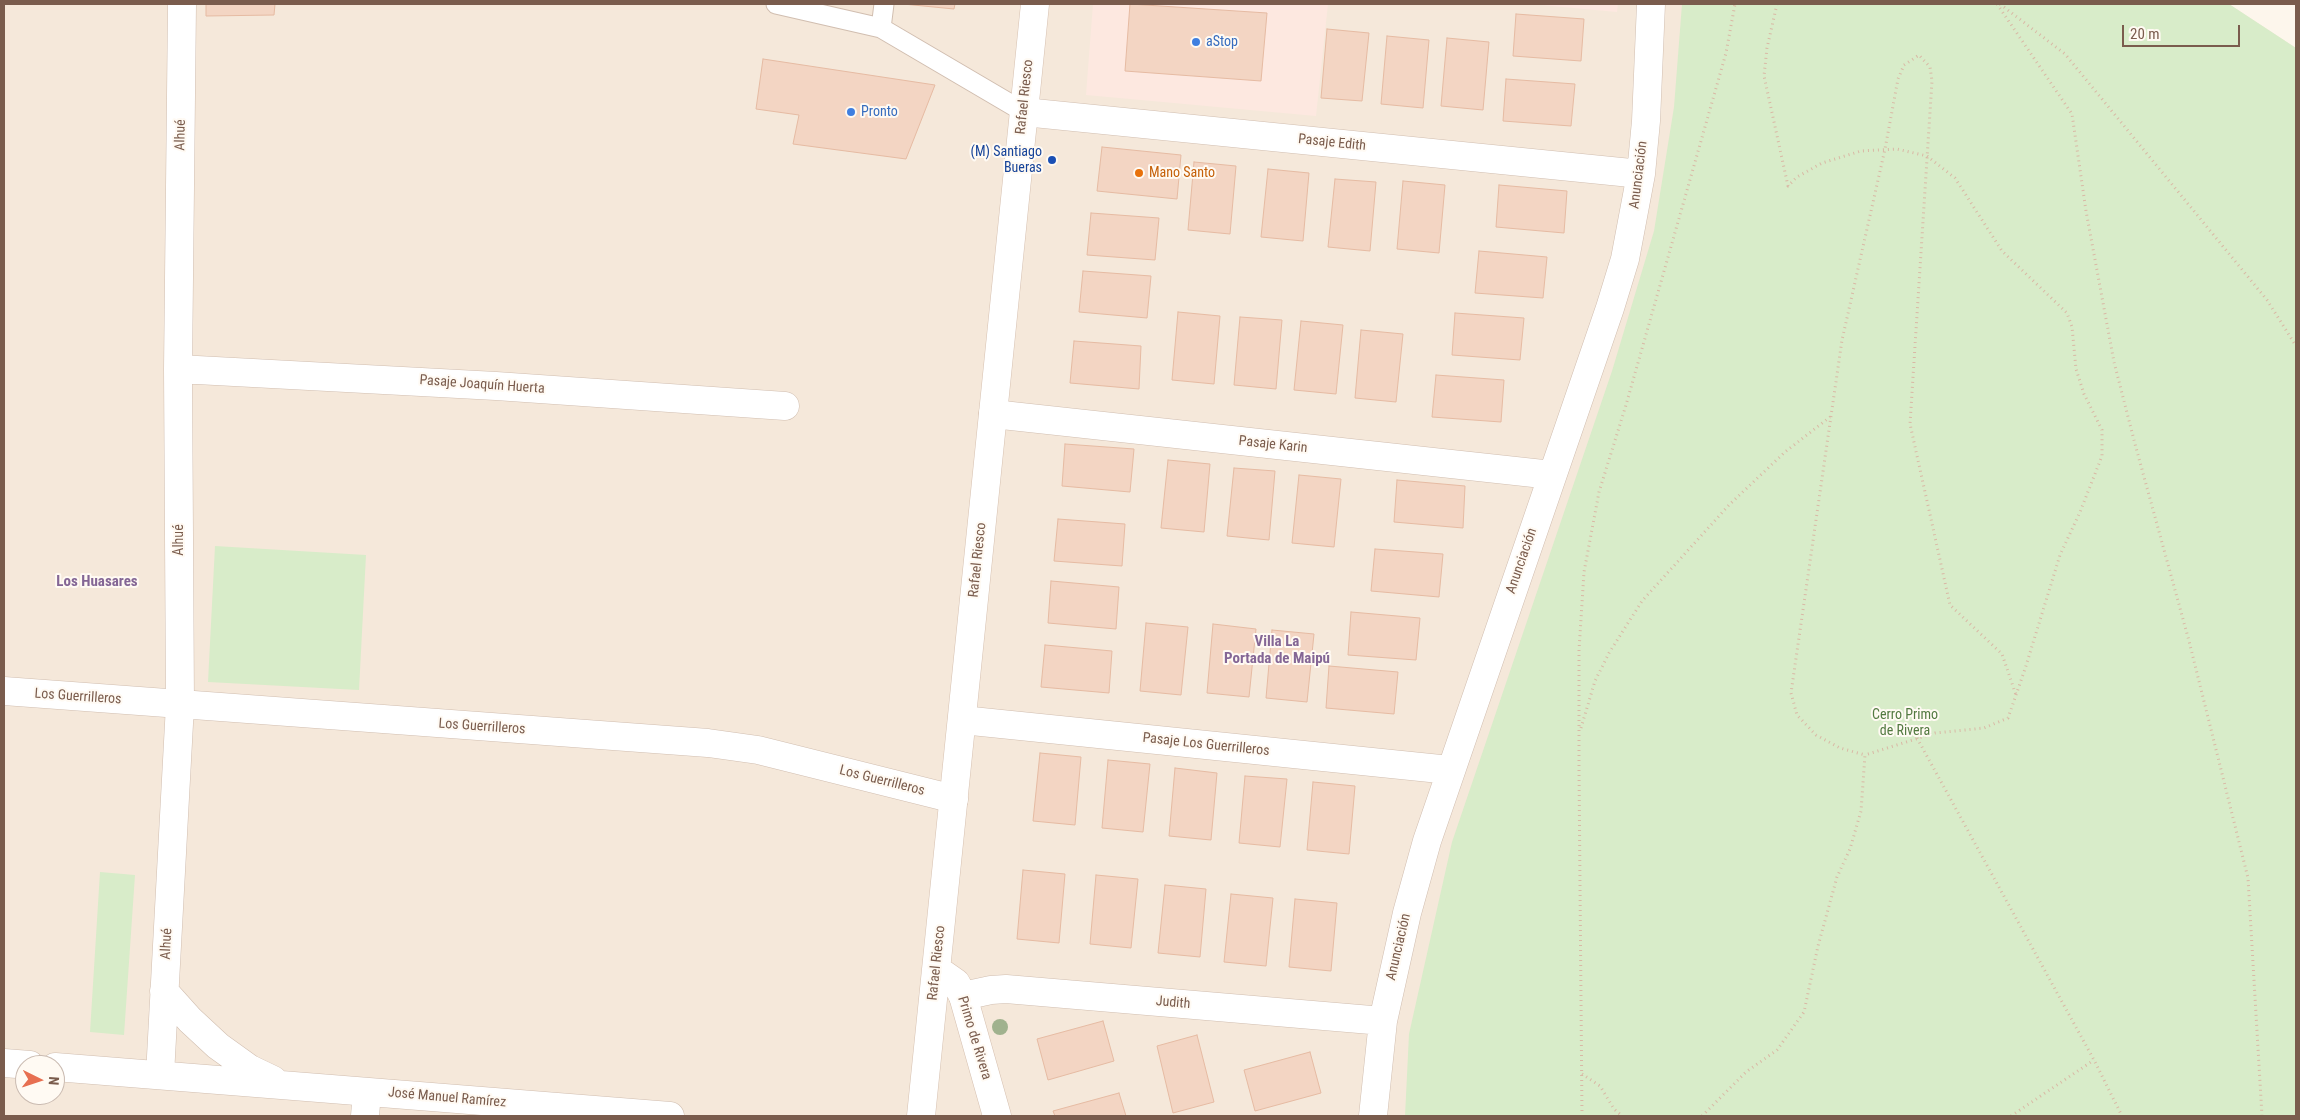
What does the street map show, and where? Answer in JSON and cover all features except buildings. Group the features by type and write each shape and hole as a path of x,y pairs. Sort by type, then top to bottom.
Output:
{"street":[{"name":"Alhué","path":"160,1075 180,705 178,369 182,4"},
{"name":"Rafael Riesco","path":"921,1116 1035,4"},
{"name":"Anunciación","path":"1373,1116 1383,1021 1407,913 1427,841 1623,267 1641,174 1646,121 1651,4"},
{"name":"Pasaje Edith","path":"1024,112 1641,174"},
{"name":"Pasaje Joaquín Huerta","path":"178,369 496,386 785,406"},
{"name":"Pasaje Karin","path":"993,414 1552,475"},
{"name":"Los Guerrilleros","path":"4,691 708,743 758,750 954,800"},
{"name":"Pasaje Los Guerrilleros","path":"962,720 1450,770"},
{"name":"Primo de Rivera","path":"936,969 956,984 964,996 997,1116"},
{"name":"Judith","path":"964,996 1006,989 1383,1021"},
{"name":"José Manuel Ramírez","path":"164,990 190,1020 218,1046 250,1069 283,1085"},
{"name":"José Manuel Ramírez","path":"65,1068 283,1085 366,1104 670,1116"}],"lane":[{"path":"776,4 881,28 1024,112"},
{"path":"881,28 884,4"}],"path":[{"path":"1582,1116 1579,650 1584,572 1599,492 1629,396 1726,53 1735,4"},
{"path":"1777,4 1766,48 1764,76 1788,186 1797,177 1822,163 1860,151 1885,149 1897,149 1927,156 1955,178 2002,251 2067,313 2072,327 2079,378 2084,394 2102,430 2102,456 2080,512 2060,555 2016,695 2008,718 1976,730 1935,734 1865,755 1840,748 1816,735 1797,715 1791,693 1842,340 1885,149 1898,79 1904,65 1920,55 1930,67 1932,81 1927,156 1910,424 1950,605 2002,654 2016,695"},
{"path":"1999,4 2064,54 2267,300 2296,346"},
{"path":"1999,4 2072,114 2086,211 2114,362 2189,641 2248,878 2262,1116"},
{"path":"1579,734 1598,674 1613,645 1642,601 1729,505 1785,452 1830,416"},
{"path":"1918,738 2094,1060 2122,1116"},
{"path":"1702,1116 1746,1072 1777,1050 1804,1012 1818,946 1837,877 1850,849 1861,812 1865,755"},
{"path":"2010,1116 2094,1060"},
{"path":"1582,1073 1600,1086 1614,1109 1622,1116"}],"shaded area":[{"path":"4,4 2229,4 2296,48 2296,1116 4,1116"},
{"path":"1093,4 1328,4 1316,116 1086,95"},
{"path":"1530,4 1618,4 1617,12"}],"green space":[{"name":"Cerro Primo de Rivera","path":"1682,4 2229,4 2296,48 2296,1116 1405,1116 1409,1034 1452,842 1612,371 1654,231 1674,107"},
{"path":"215,546 366,555 359,690 208,682"},
{"path":"100,872 135,875 124,1035 90,1032"}],"place":[{"name":"aStop","path":"1196,42"},
{"name":"Pronto","path":"851,112"},
{"name":"(M) Santiago Bueras","path":"1052,160"},
{"name":"Mano Santo","path":"1139,173"}],"district":[{"name":"Los Huasares","path":"97,582"},
{"name":"Villa La Portada de Maipú","path":"1277,650"}]}
